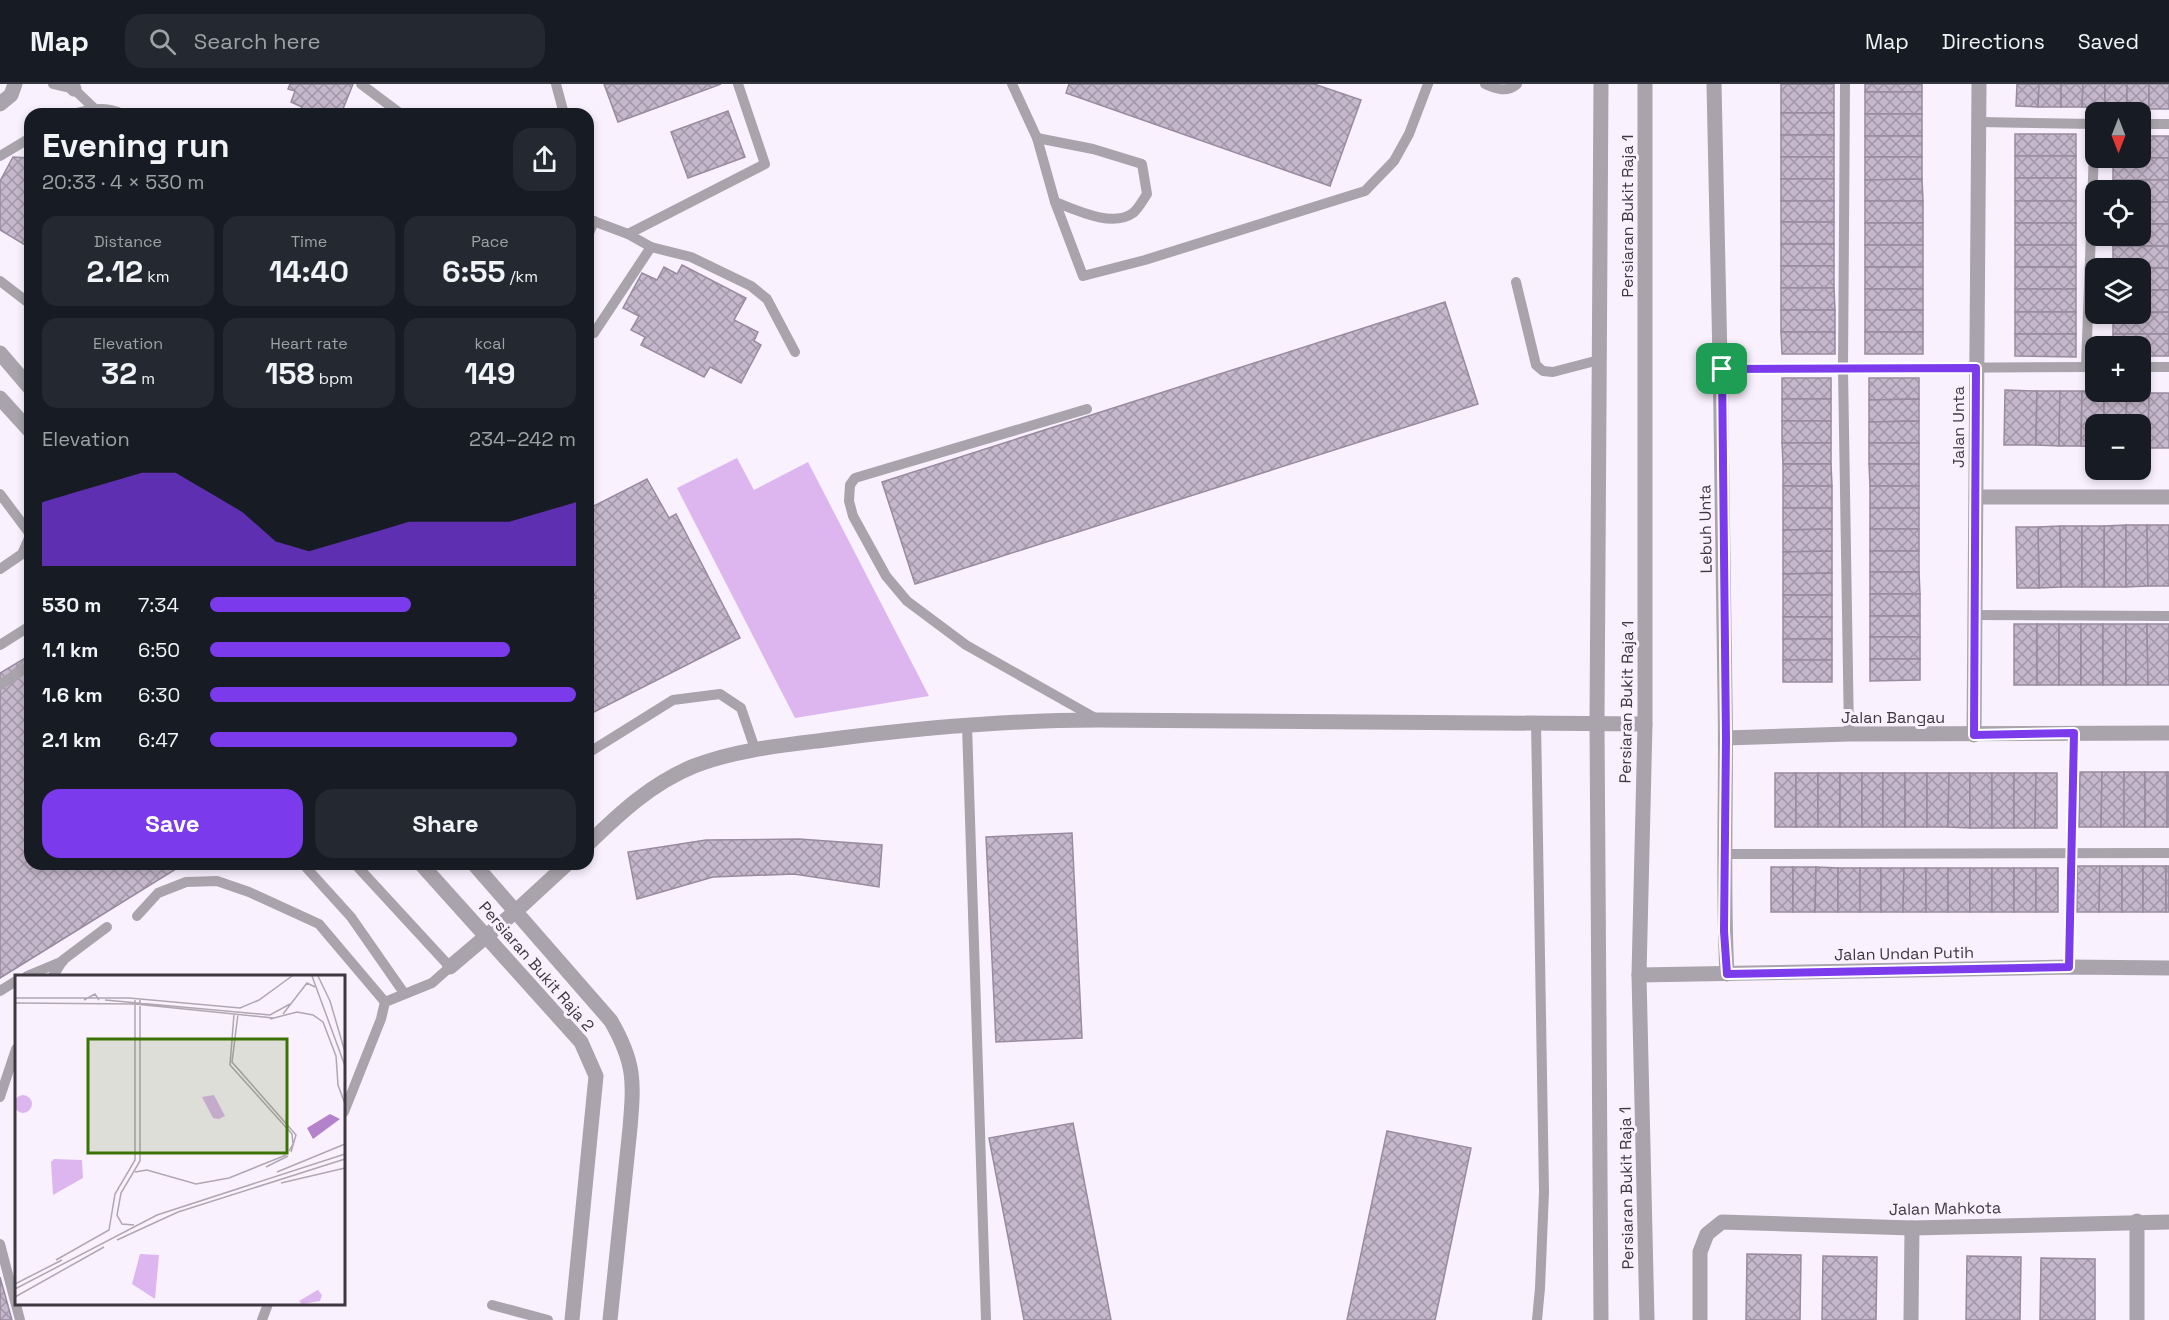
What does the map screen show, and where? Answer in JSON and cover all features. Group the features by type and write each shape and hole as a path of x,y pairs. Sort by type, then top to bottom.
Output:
{"street":[{"path":"0,105 11,95 15,84"},
{"name":"Persiaran Bukit Raja 1","path":"1601,84 1597,723 1601,1320"},
{"name":"Persiaran Bukit Raja 1","path":"1645,84 1645,724 1639,975 1647,1320"},
{"name":"Lebuh Unta","path":"1714,84 1722,369 1726,738 1724,931 1727,974"},
{"name":"Jalan Unta","path":"1974,735 1979,84"},
{"path":"0,353 24,381"},
{"path":"0,398 24,424"},
{"path":"1976,496 2169,497"},
{"path":"594,839 650,789 694,766 755,749 906,730 1052,720 1645,724"},
{"name":"Jalan Bangau","path":"1726,738 1849,734 2169,733"},
{"name":"Persiaran Bukit Raja 2","path":"427,870 581,1042 596,1076 572,1320"},
{"name":"Persiaran Bukit Raja 2","path":"479,870 611,1022 623,1042 632,1070 633,1096 610,1320"},
{"path":"450,967 488,937 560,870"},
{"name":"Jalan Undan Putih","path":"1639,975 2069,967 2169,968"},
{"path":"2137,1221 2138,1320"},
{"name":"Jalan Mahkota","path":"1700,1320 1700,1252 1707,1234 1722,1222 1912,1228 2169,1222"},
{"path":"1911,1320 1912,1228"}],"lane":[{"path":"15,84 20,84"},
{"path":"53,84 73,87 94,108"},
{"path":"361,84 393,108"},
{"path":"556,84 562,108"},
{"path":"628,234 765,164 738,84"},
{"path":"1012,84 1037,138 1055,202 1083,276 1145,260 1365,191 1394,161 1409,134 1428,84"},
{"path":"1485,84 1496,89 1508,90 1517,84"},
{"path":"1845,84 1843,369 1849,734"},
{"path":"1978,122 2085,124"},
{"path":"2151,124 2169,124"},
{"path":"1037,138 1093,149 1142,165 1147,194 1133,213 1118,219 1091,216 1055,202"},
{"path":"0,156 24,142"},
{"path":"2092,336 2094,168"},
{"path":"594,221 628,234 651,247 691,256 751,286 767,299 795,352"},
{"path":"594,333 651,247"},
{"path":"0,281 24,299"},
{"path":"1516,282 1536,365 1543,371 1553,372 1599,360"},
{"path":"1722,369 2085,367"},
{"path":"2151,367 2169,367"},
{"path":"1087,409 855,478 850,485 849,501 853,516 886,576 908,601 966,645 1097,720"},
{"path":"0,494 24,527"},
{"path":"0,569 22,555 24,550"},
{"path":"1974,615 2169,616"},
{"path":"0,645 24,630"},
{"path":"0,685 24,669"},
{"path":"594,749 673,700 720,694 741,708 755,749"},
{"path":"1536,722 1544,1192 1537,1320"},
{"path":"967,726 986,1320"},
{"path":"2069,967 2074,733"},
{"path":"1725,854 2169,853"},
{"path":"308,870 351,917 404,993"},
{"path":"361,870 450,967 432,982 385,1002"},
{"path":"137,916 158,893 186,882 217,881 228,884 319,924 385,1002"},
{"path":"29,975 63,960 107,927"},
{"path":"54,975 63,960"},
{"path":"0,991 15,982"},
{"path":"345,1109 381,1019 385,1002"},
{"path":"0,1097 15,1052"},
{"path":"0,1244 20,1320"},
{"path":"262,1320 268,1305"},
{"path":"492,1305 548,1320"}],"shaded area":[{"path":"737,458 754,490 808,462 929,696 795,718 677,488"}],"building":[{"path":"290,84 353,84 343,108 302,108 291,102 295,91 288,89"},
{"path":"604,84 721,84 618,122"},
{"path":"1069,84 1314,84 1361,100 1330,186 1066,93"},
{"path":"1781,84 1834,84 1834,113 1781,113"},
{"path":"1865,84 1922,84 1922,92 1865,92"},
{"path":"2017,84 2039,84 2038,107 2016,106"},
{"path":"2039,84 2061,84 2061,107 2038,107"},
{"path":"2061,84 2083,84 2082,107 2061,107"},
{"path":"2083,84 2105,84 2105,102 2085,102 2085,107 2082,107"},
{"path":"2105,84 2127,84 2127,102 2105,102"},
{"path":"2127,84 2149,84 2149,102 2127,102"},
{"path":"2149,84 2169,84 2169,109 2151,109 2151,102 2149,102"},
{"path":"1865,92 1922,92 1922,114 1865,114"},
{"path":"728,111 745,157 688,178 671,132"},
{"path":"1781,113 1834,113 1834,135 1781,135"},
{"path":"1865,114 1922,114 1922,136 1865,136"},
{"path":"2015,134 2076,134 2076,156 2015,156"},
{"path":"1781,135 1834,135 1834,157 1781,157"},
{"path":"1865,136 1922,136 1922,157 1865,157"},
{"path":"2151,136 2169,136 2169,158 2151,158"},
{"path":"2015,156 2076,156 2076,178 2015,178"},
{"path":"13,157 24,158 24,244 0,230 0,181"},
{"path":"1781,157 1834,157 1834,179 1781,179"},
{"path":"1865,157 1922,157 1922,179 1865,180"},
{"path":"2151,158 2169,158 2169,180 2113,180 2113,168 2151,168"},
{"path":"2015,178 2076,178 2076,201 2015,201"},
{"path":"1781,179 1834,179 1834,201 1781,201"},
{"path":"1922,179 1923,201 1865,201 1865,180"},
{"path":"2151,180 2169,180 2169,202 2151,202"},
{"path":"1781,201 1834,201 1834,222 1781,222"},
{"path":"1865,201 1923,201 1923,223 1865,223"},
{"path":"2015,201 2076,201 2076,223 2015,223"},
{"path":"2151,202 2169,202 2169,224 2151,224"},
{"path":"1781,222 1834,222 1834,244 1781,244"},
{"path":"1865,223 1923,223 1923,245 1865,245"},
{"path":"2015,223 2076,223 2076,245 2015,245"},
{"path":"2151,224 2169,224 2169,246 2151,246"},
{"path":"1781,244 1834,244 1834,266 1781,266"},
{"path":"1865,245 1923,245 1923,267 1865,267"},
{"path":"2015,245 2076,245 2076,267 2015,267"},
{"path":"2113,246 2169,246 2169,268 2151,268 2151,258 2113,258"},
{"path":"682,265 746,298 734,320 758,332 754,341 761,345 741,383 710,367 704,377 641,345 645,337 631,330 639,316 623,308 642,273 657,280 664,267 677,274"},
{"path":"1781,266 1834,266 1834,288 1781,288"},
{"path":"1865,267 1923,267 1923,289 1865,289"},
{"path":"2015,267 2076,267 2076,289 2015,289"},
{"path":"2151,268 2169,268 2169,290 2151,290"},
{"path":"1781,288 1834,288 1835,310 1781,310"},
{"path":"1865,289 1923,289 1923,310 1865,310"},
{"path":"2015,289 2076,289 2076,312 2015,312"},
{"path":"2151,290 2169,290 2169,312 2151,312"},
{"path":"1445,302 1478,404 915,584 882,482"},
{"path":"1781,310 1835,310 1835,332 1781,332"},
{"path":"1865,310 1923,310 1923,332 1865,332"},
{"path":"2015,312 2076,312 2076,334 2015,334"},
{"path":"2169,312 2169,334 2113,334 2113,324 2151,324 2151,313"},
{"path":"1781,332 1835,332 1835,354 1782,354"},
{"path":"1865,332 1923,332 1923,354 1865,354"},
{"path":"2015,334 2076,334 2076,357 2015,356"},
{"path":"2113,334 2169,334 2169,356 2151,356 2151,336 2113,336"},
{"path":"1782,378 1831,378 1831,399 1782,399"},
{"path":"1869,378 1919,378 1919,399 1869,400"},
{"path":"2005,390 2037,391 2036,445 2004,445"},
{"path":"2037,391 2060,391 2059,446 2036,445"},
{"path":"2060,391 2082,391 2081,446 2059,446"},
{"path":"2082,391 2085,391 2085,402 2104,402 2104,414 2085,414 2085,446 2081,446"},
{"path":"2151,393 2169,393 2169,448 2151,448 2151,414 2149,414"},
{"path":"1782,399 1831,399 1831,421 1782,421"},
{"path":"1919,399 1919,421 1869,422 1869,400"},
{"path":"2104,402 2127,402 2126,414 2104,414"},
{"path":"2127,402 2149,402 2149,414 2126,414"},
{"path":"1782,421 1831,421 1831,443 1782,443"},
{"path":"1919,421 1919,443 1869,443 1869,422"},
{"path":"1782,443 1831,443 1831,464 1783,464"},
{"path":"1869,443 1919,443 1919,464 1869,464"},
{"path":"1783,464 1831,464 1832,486 1783,486"},
{"path":"1869,464 1919,464 1919,486 1870,486"},
{"path":"647,479 669,518 676,514 740,638 594,712 594,599 596,598 594,594 594,506"},
{"path":"1783,486 1832,486 1832,508 1783,508"},
{"path":"1870,486 1919,486 1919,508 1870,508"},
{"path":"1783,508 1832,508 1832,529 1783,530"},
{"path":"1870,508 1919,508 1919,529 1870,529"},
{"path":"2126,525 2126,587 2104,587 2104,526"},
{"path":"2126,525 2147,525 2148,586 2126,587"},
{"path":"2147,525 2169,525 2169,586 2148,586"},
{"path":"2060,526 2061,587 2039,588 2038,527"},
{"path":"2060,526 2082,526 2082,587 2061,587"},
{"path":"2082,526 2104,526 2104,587 2082,587"},
{"path":"2016,527 2038,527 2039,588 2017,588"},
{"path":"1832,529 1832,551 1783,552 1783,530"},
{"path":"1870,529 1919,529 1919,551 1870,551"},
{"path":"1832,551 1832,573 1783,574 1783,552"},
{"path":"1870,551 1919,551 1919,572 1870,572"},
{"path":"1870,572 1919,572 1920,594 1870,594"},
{"path":"1832,573 1832,595 1783,595 1783,574"},
{"path":"1870,594 1920,594 1920,616 1870,616"},
{"path":"1783,595 1832,595 1832,617 1783,617"},
{"path":"1870,616 1920,616 1920,637 1870,637"},
{"path":"1783,617 1832,617 1832,639 1783,639"},
{"path":"2014,624 2037,624 2037,685 2014,685"},
{"path":"2037,624 2059,624 2059,685 2037,685"},
{"path":"2059,624 2081,624 2081,685 2059,685"},
{"path":"2081,624 2103,624 2103,685 2081,685"},
{"path":"2103,624 2126,624 2126,685 2103,685"},
{"path":"2126,624 2147,624 2148,685 2126,685"},
{"path":"2147,624 2169,624 2169,685 2148,685"},
{"path":"1870,637 1920,637 1920,659 1870,659"},
{"path":"1783,639 1832,639 1832,660 1783,660"},
{"path":"24,659 24,870 174,870 0,978 0,673"},
{"path":"1870,659 1920,659 1920,680 1870,681"},
{"path":"1783,660 1832,660 1832,682 1783,682"},
{"path":"2080,772 2102,772 2101,827 2079,827"},
{"path":"2102,772 2124,772 2124,827 2101,827"},
{"path":"2124,772 2145,772 2145,827 2124,827"},
{"path":"2145,772 2167,772 2167,827 2145,827"},
{"path":"2167,772 2169,772 2169,827 2167,827"},
{"path":"1775,773 1796,773 1796,827 1775,827"},
{"path":"1796,773 1818,773 1818,827 1796,827"},
{"path":"1818,773 1840,773 1840,827 1818,827"},
{"path":"1840,773 1862,773 1862,827 1840,827"},
{"path":"1862,773 1883,773 1883,827 1862,827"},
{"path":"1883,773 1905,773 1905,827 1883,827"},
{"path":"1905,773 1927,773 1927,827 1905,827"},
{"path":"1927,773 1949,773 1948,827 1927,827"},
{"path":"1949,773 1970,773 1970,828 1948,827"},
{"path":"1970,773 1992,773 1992,828 1970,828"},
{"path":"1992,773 2014,773 2014,828 1992,828"},
{"path":"2014,773 2036,773 2035,828 2014,828"},
{"path":"2036,773 2057,773 2057,828 2035,828"},
{"path":"1072,833 1082,1038 996,1042 986,837"},
{"path":"799,839 882,845 879,887 794,874 713,877 637,899 628,852 706,840"},
{"path":"2077,866 2100,866 2099,912 2077,912"},
{"path":"2100,866 2122,866 2122,912 2099,912"},
{"path":"2122,866 2143,866 2143,912 2122,912"},
{"path":"2143,866 2166,866 2166,912 2143,912"},
{"path":"2166,866 2169,866 2169,912 2166,912"},
{"path":"1771,867 1793,867 1793,912 1771,912"},
{"path":"1793,867 1816,867 1815,912 1793,912"},
{"path":"1816,867 1838,868 1838,912 1815,912"},
{"path":"1838,868 1860,868 1860,912 1838,912"},
{"path":"1860,868 1881,868 1881,912 1860,912"},
{"path":"1881,868 1904,868 1903,912 1881,912"},
{"path":"1904,868 1926,868 1926,912 1903,912"},
{"path":"1926,868 1948,868 1948,912 1926,912"},
{"path":"1948,868 1970,868 1970,912 1948,912"},
{"path":"1970,868 1992,868 1992,912 1970,912"},
{"path":"1992,868 2014,868 2014,912 1992,912"},
{"path":"2014,868 2036,868 2036,912 2014,912"},
{"path":"2036,868 2058,868 2058,912 2036,912"},
{"path":"1073,1123 1111,1320 1024,1320 989,1138"},
{"path":"1387,1131 1471,1148 1435,1320 1347,1320"},
{"path":"1747,1254 1801,1255 1800,1320 1746,1320"},
{"path":"1823,1256 1877,1257 1876,1320 1822,1320"},
{"path":"1967,1256 2021,1257 2020,1320 1966,1320"},
{"path":"2041,1258 2095,1259 2095,1320 2040,1320"},
{"path":"0,1277 12,1320 0,1320"}],"route":[{"path":"1976,368 1974,735 2074,733 2069,967 1727,974 1724,931 1726,738 1722,369 1976,368"}]}
